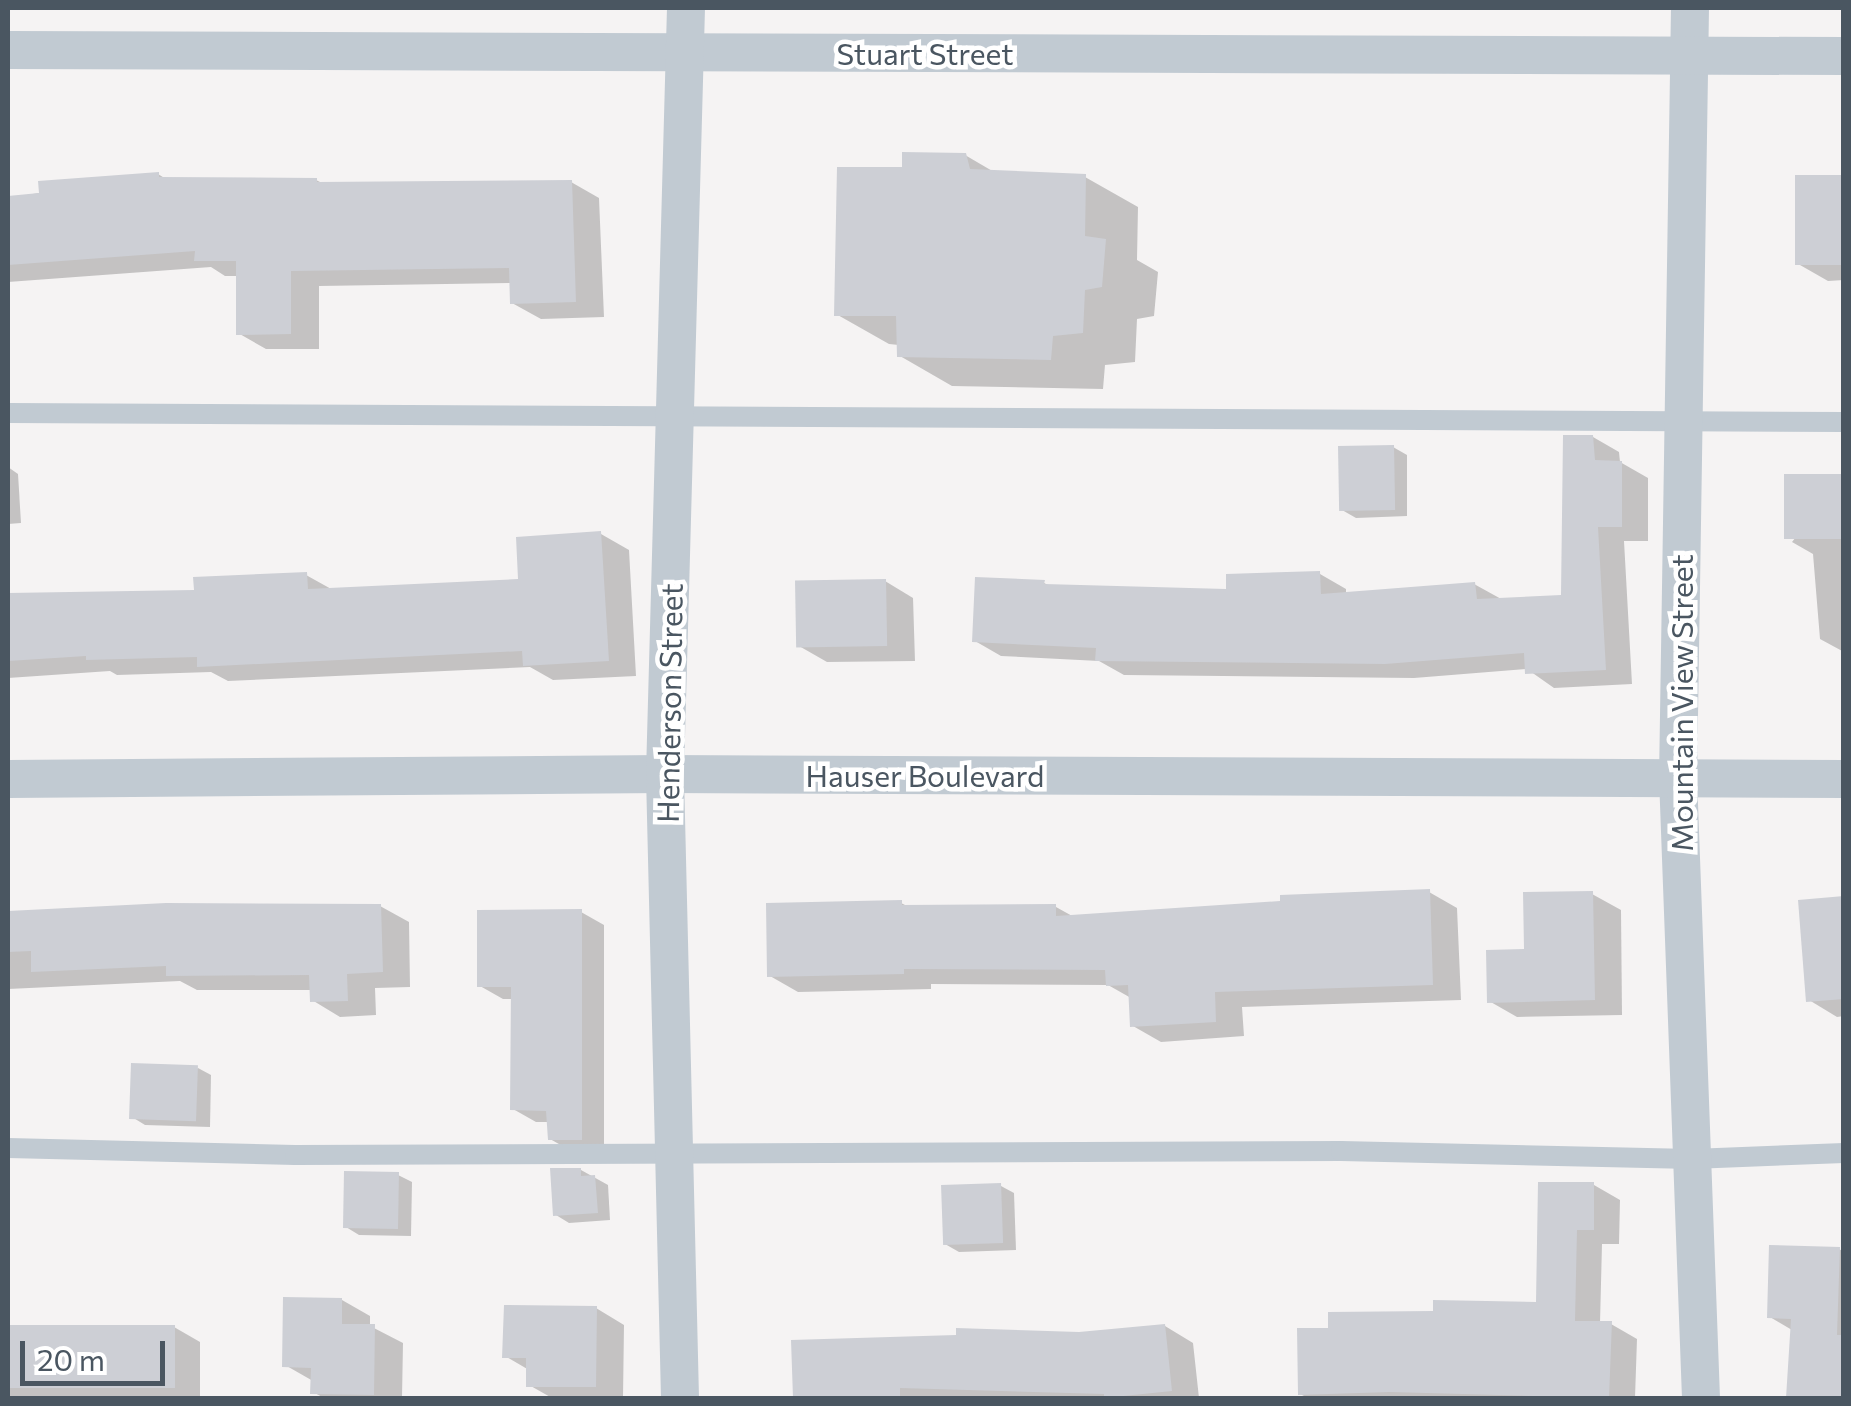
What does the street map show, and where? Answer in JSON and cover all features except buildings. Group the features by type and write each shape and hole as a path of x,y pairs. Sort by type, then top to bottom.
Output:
{"street":[{"name":"Henderson Street","path":"680,1398 665,774 678,417 686,8"},
{"name":"Mountain View Street","path":"1690,8 1678,777 1701,1398"},
{"name":"Stuart Street","path":"8,50 1844,56"},
{"name":"Hauser Boulevard","path":"8,779 665,774 1844,779"}],"lane":[{"path":"8,414 1844,422"},
{"path":"8,1148 295,1155 1341,1151 1692,1159 1844,1153"}]}
